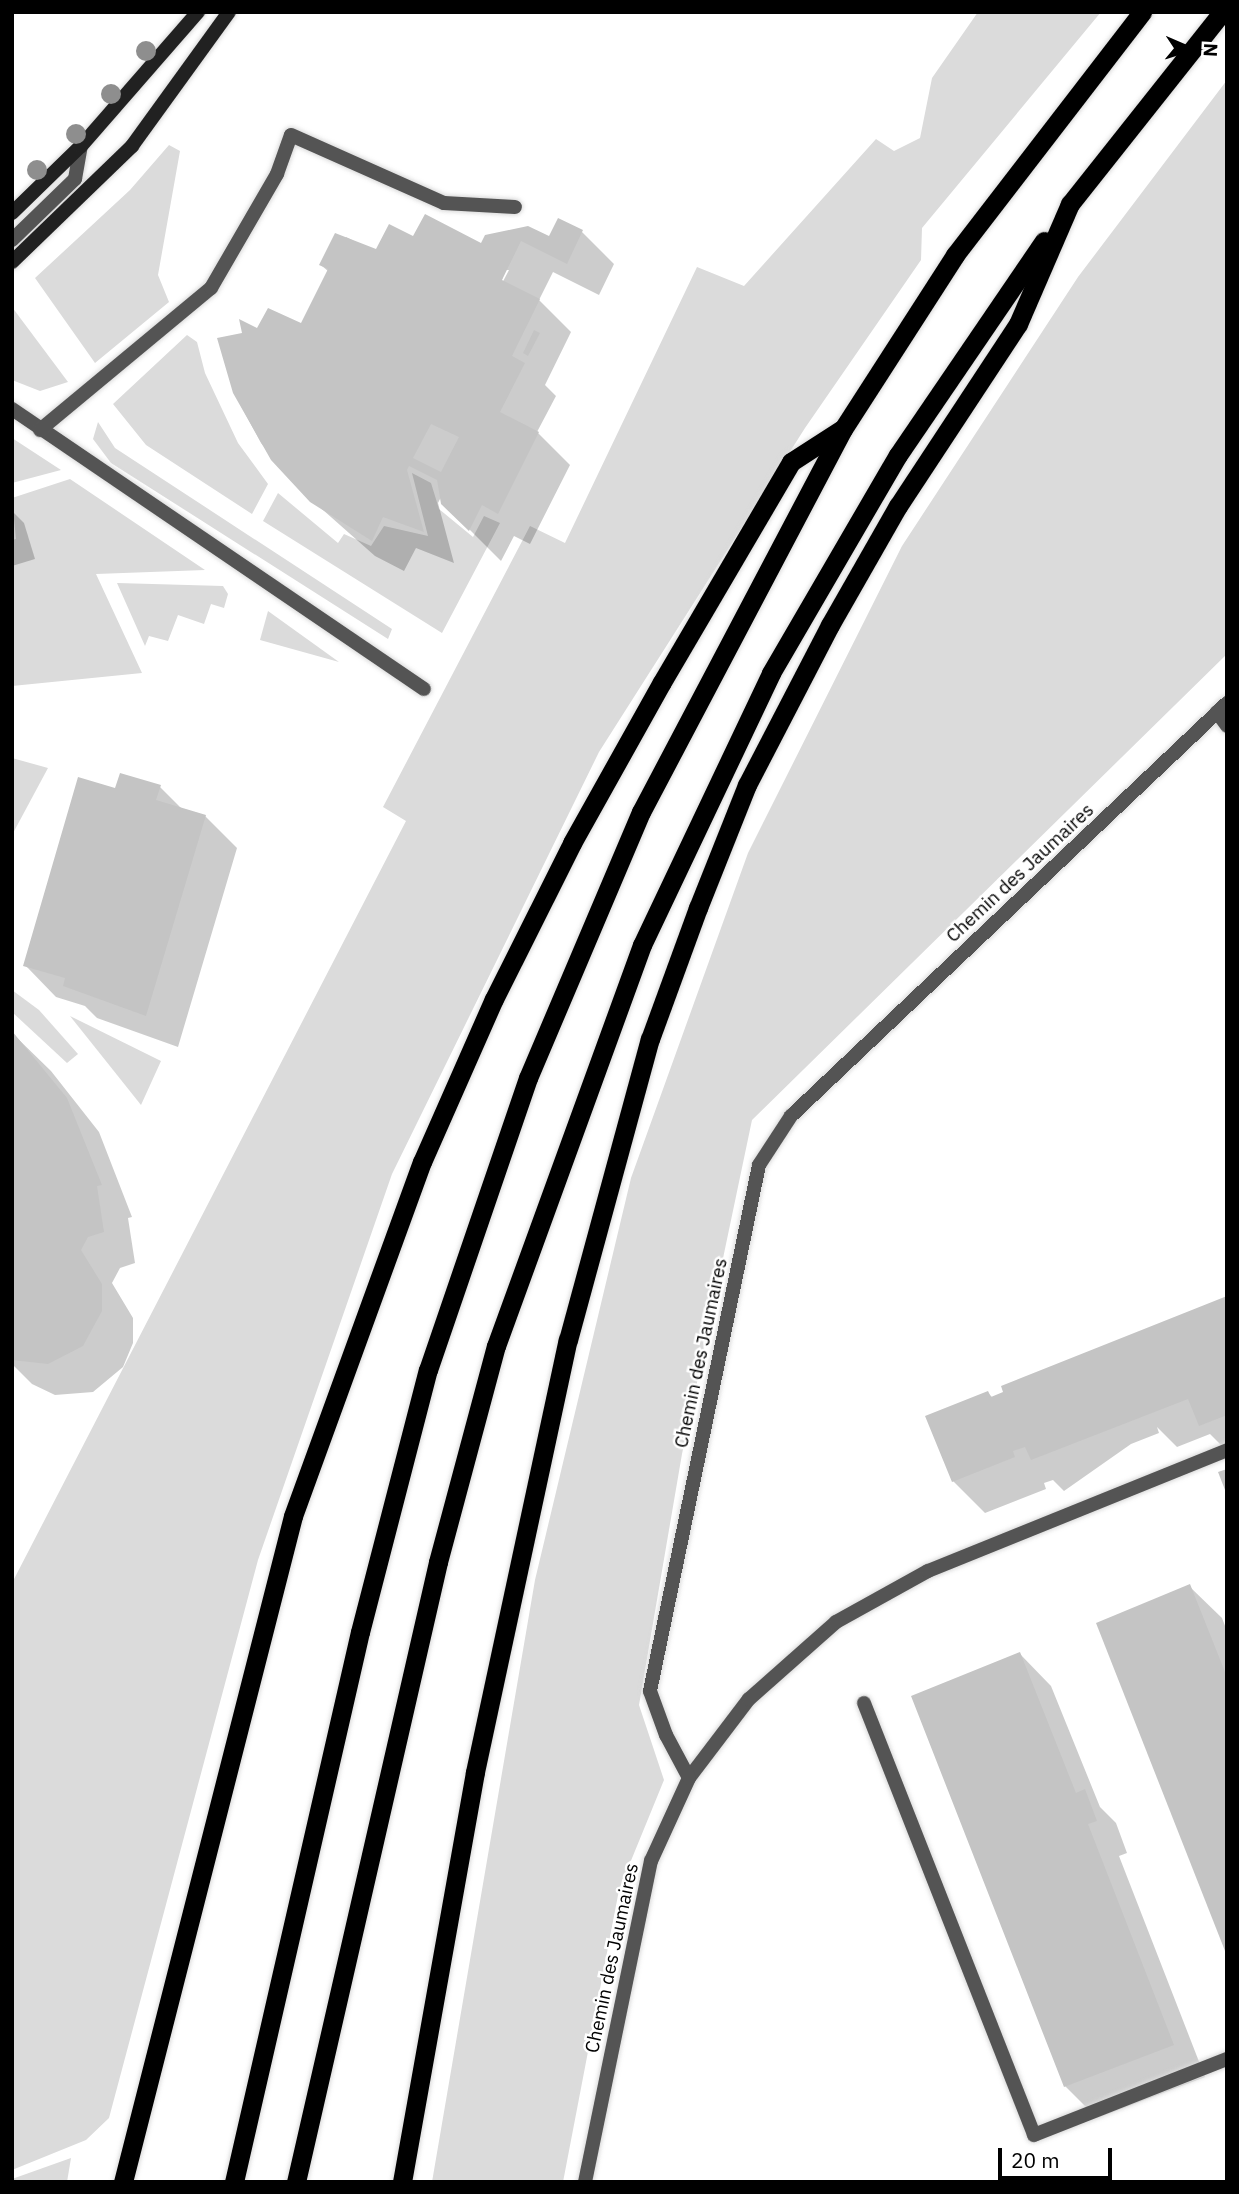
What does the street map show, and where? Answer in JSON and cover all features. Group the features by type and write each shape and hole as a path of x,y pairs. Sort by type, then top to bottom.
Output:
{"highway":[{"path":"234,2182 326,1777 425,1384 528,1078 641,812 843,429 956,255 1142,12"},
{"path":"296,2182 438,1562 496,1346 642,945 771,673 898,455 1070,204 1222,12"},
{"path":"402,2182 511,1597 568,1340 650,1039 747,785 898,506 1018,324 1070,204"},
{"path":"123,2182 293,1516 422,1162 494,999 572,843 662,682 791,462 843,429"}],"main road":[{"path":"12,213 81,146 198,12"},
{"path":"12,261 132,146 229,12"}],"street":[{"path":"40,430 211,288 278,174 291,135 444,204 515,207"},
{"path":"12,240 75,179 81,146"},
{"path":"12,409 424,689"},
{"path":"1222,708 1227,726"},
{"name":"Chemin des Jaumaires","path":"585,2182 651,1861 689,1778 666,1735 650,1691 759,1165 791,1116 1222,708"},
{"path":"689,1778 749,1699 836,1622 928,1571 1227,1450"},
{"path":"864,1703 1034,2135 1227,2059"}],"shaded area":[{"path":"978,12 1101,12 922,228 921,260 805,428 599,752 392,1174 258,1560 109,2118 86,2140 12,2170 12,1583 406,821 383,807 530,526 565,543 697,267 744,286 876,139 894,151 920,138 932,78"},
{"path":"1227,80 1227,654 752,1120 682,1454 639,1705 664,1780 619,1890 563,2182 432,2182 535,1580 631,1178 748,853 902,546 1078,277"},
{"path":"169,145 180,151 158,275 169,302 95,363 35,278 130,190"},
{"path":"12,307 68,382 40,391 12,380"},
{"path":"187,335 197,342 205,373 238,443 268,484 252,514 146,445 113,404"},
{"path":"98,422 115,448 392,629 388,639 111,463 93,439"},
{"path":"12,438 61,470 12,483"},
{"path":"412,473 431,483 439,509 473,537 484,516 500,523 442,633 263,521 278,493 338,543 344,534 371,546 384,526 428,536"},
{"path":"70,479 205,570 96,574 142,673 12,686 12,540 16,539 12,498"},
{"path":"117,583 223,586 228,594 224,608 211,604 204,624 178,615 168,641 149,636 145,646"},
{"path":"268,611 339,662 260,640"},
{"path":"12,758 48,768 12,835"},
{"path":"12,990 39,1010 78,1054 67,1063 12,1012"},
{"path":"70,1016 161,1061 141,1105"},
{"path":"71,2158 67,2182 12,2182 12,2179"}],"building":[{"path":"425,214 481,243 485,235 528,226 549,236 558,218 583,230 567,264 521,241 502,280 540,299 512,356 525,363 500,412 539,432 498,514 482,505 469,531 441,504 437,480 409,466 407,470 424,532 383,517 372,541 310,502 271,460 233,393 217,338 242,333 239,319 257,328 268,308 301,323 328,269 319,265 335,233 376,249 389,224 413,236","holes":["431,424 459,437 441,472 413,458"]},
{"path":"534,330 540,333 528,356 523,353"},
{"path":"120,773 161,785 156,800 206,815 146,1016 63,986 65,978 23,966 78,777 115,788"},
{"path":"12,1031 67,1098 102,1185 97,1186 104,1232 88,1237 81,1250 102,1284 102,1311 83,1346 48,1364 12,1360"},
{"path":"1227,1296 1227,1415 1199,1426 1188,1399 1031,1460 1025,1447 1013,1451 1015,1457 952,1482 925,1416 988,1391 991,1397 1003,1392 1001,1386"},
{"path":"1227,1469 1227,1495 1218,1472"},
{"path":"1190,1584 1227,1677 1227,1956 1096,1623"},
{"path":"1020,1652 1076,1793 1085,1789 1097,1821 1088,1824 1174,2045 1064,2087 911,1696"}]}
